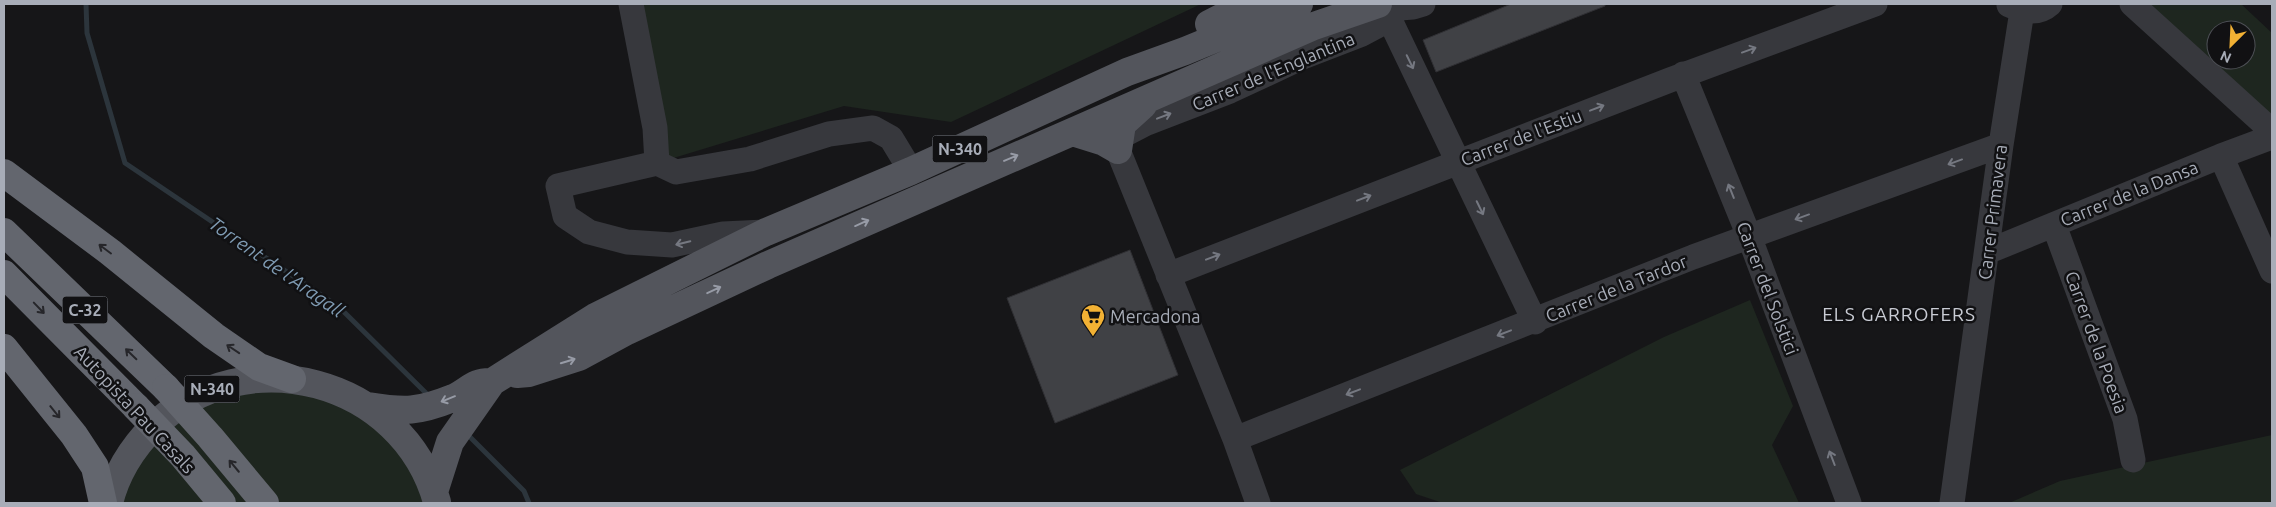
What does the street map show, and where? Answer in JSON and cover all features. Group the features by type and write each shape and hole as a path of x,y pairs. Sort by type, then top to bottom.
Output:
{"highway":[{"path":"4,173 110,252 214,336 259,367 292,379"},
{"name":"Autopista Pau Casals","path":"4,232 166,388 265,503"},
{"name":"Autopista Pau Casals","path":"4,274 136,407 182,456 222,503"},
{"path":"4,348 74,435 95,467 103,503"}],"main road":[{"path":"1152,61 1176,42 1248,4"},
{"name":"N-340","path":"436,497 450,442 498,379 595,318 766,232 911,171 1152,61 1184,51 1299,4"},
{"path":"498,379 529,373 579,357 768,265 1314,26 1383,11"},
{"path":"1072,132 1104,142 1119,143 1122,124 1139,108 1160,93"},
{"name":"N-340","path":"109,503 120,474 131,454 145,435 180,405 222,386 268,378 292,379 330,388 366,405 407,443 427,474 436,497"},
{"name":"N-340","path":"366,405 401,411 425,408 455,397 480,382 498,379"}],"street":[{"path":"631,4 655,128 657,162"},
{"name":"Carrer de l'Englantina","path":"1119,143 1147,123 1230,90 1304,56 1362,34 1383,11 1423,4"},
{"name":"Carrer de l'Estiu","path":"1168,275 1683,74 1875,4"},
{"path":"2015,7 2037,11 2050,4"},
{"path":"2132,4 2272,131"},
{"name":"Carrer Primavera","path":"1952,503 2001,145 2015,7"},
{"path":"1383,11 1535,322"},
{"name":"Carrer del Solstici","path":"1683,74 1749,236 1849,503"},
{"path":"766,232 723,234 672,245 628,242 589,232 566,216 558,186 657,162 676,172 750,159 829,134 873,128 892,138 911,171"},
{"name":"Carrer de la Dansa","path":"1987,252 2221,156 2272,138"},
{"path":"1119,143 1168,275 1258,503"},
{"name":"Carrer de la Tardor","path":"1234,439 1535,322 1749,236 2001,145"},
{"path":"2221,156 2272,271"},
{"name":"Carrer de la Poesia","path":"2054,225 2125,419 2133,460"}],"shaded area":[{"path":"629,4 1201,4 951,122 844,106 657,163"},
{"path":"2143,4 2241,4 2272,33 2272,121 2216,70 2256,70 2256,20 2206,20 2206,61"},
{"path":"1750,300 1793,406 1772,445 1799,503 1443,503 1416,494 1400,470 1664,337"},
{"path":"256,390 298,390 338,402 374,423 403,453 427,503 122,503 128,486 145,455 169,429 183,418 215,400"},
{"path":"2272,435 2272,503 2009,503 2060,481"}],"building":[{"path":"1511,4 1605,4 1605,6 1436,72 1423,40"},
{"name":"Mercadona","path":"1130,250 1178,375 1055,423 1007,298"}],"waterway":[{"name":"Torrent de l'Aragall","path":"86,4 87,33 125,163 339,307 431,398"},
{"name":"Torrent de l'Aragall","path":"467,434 524,491 529,503"}],"place":[{"name":"Mercadona","path":"1093,337"}],"district":[{"name":"ELS GARROFERS","path":"1899,314"}]}
